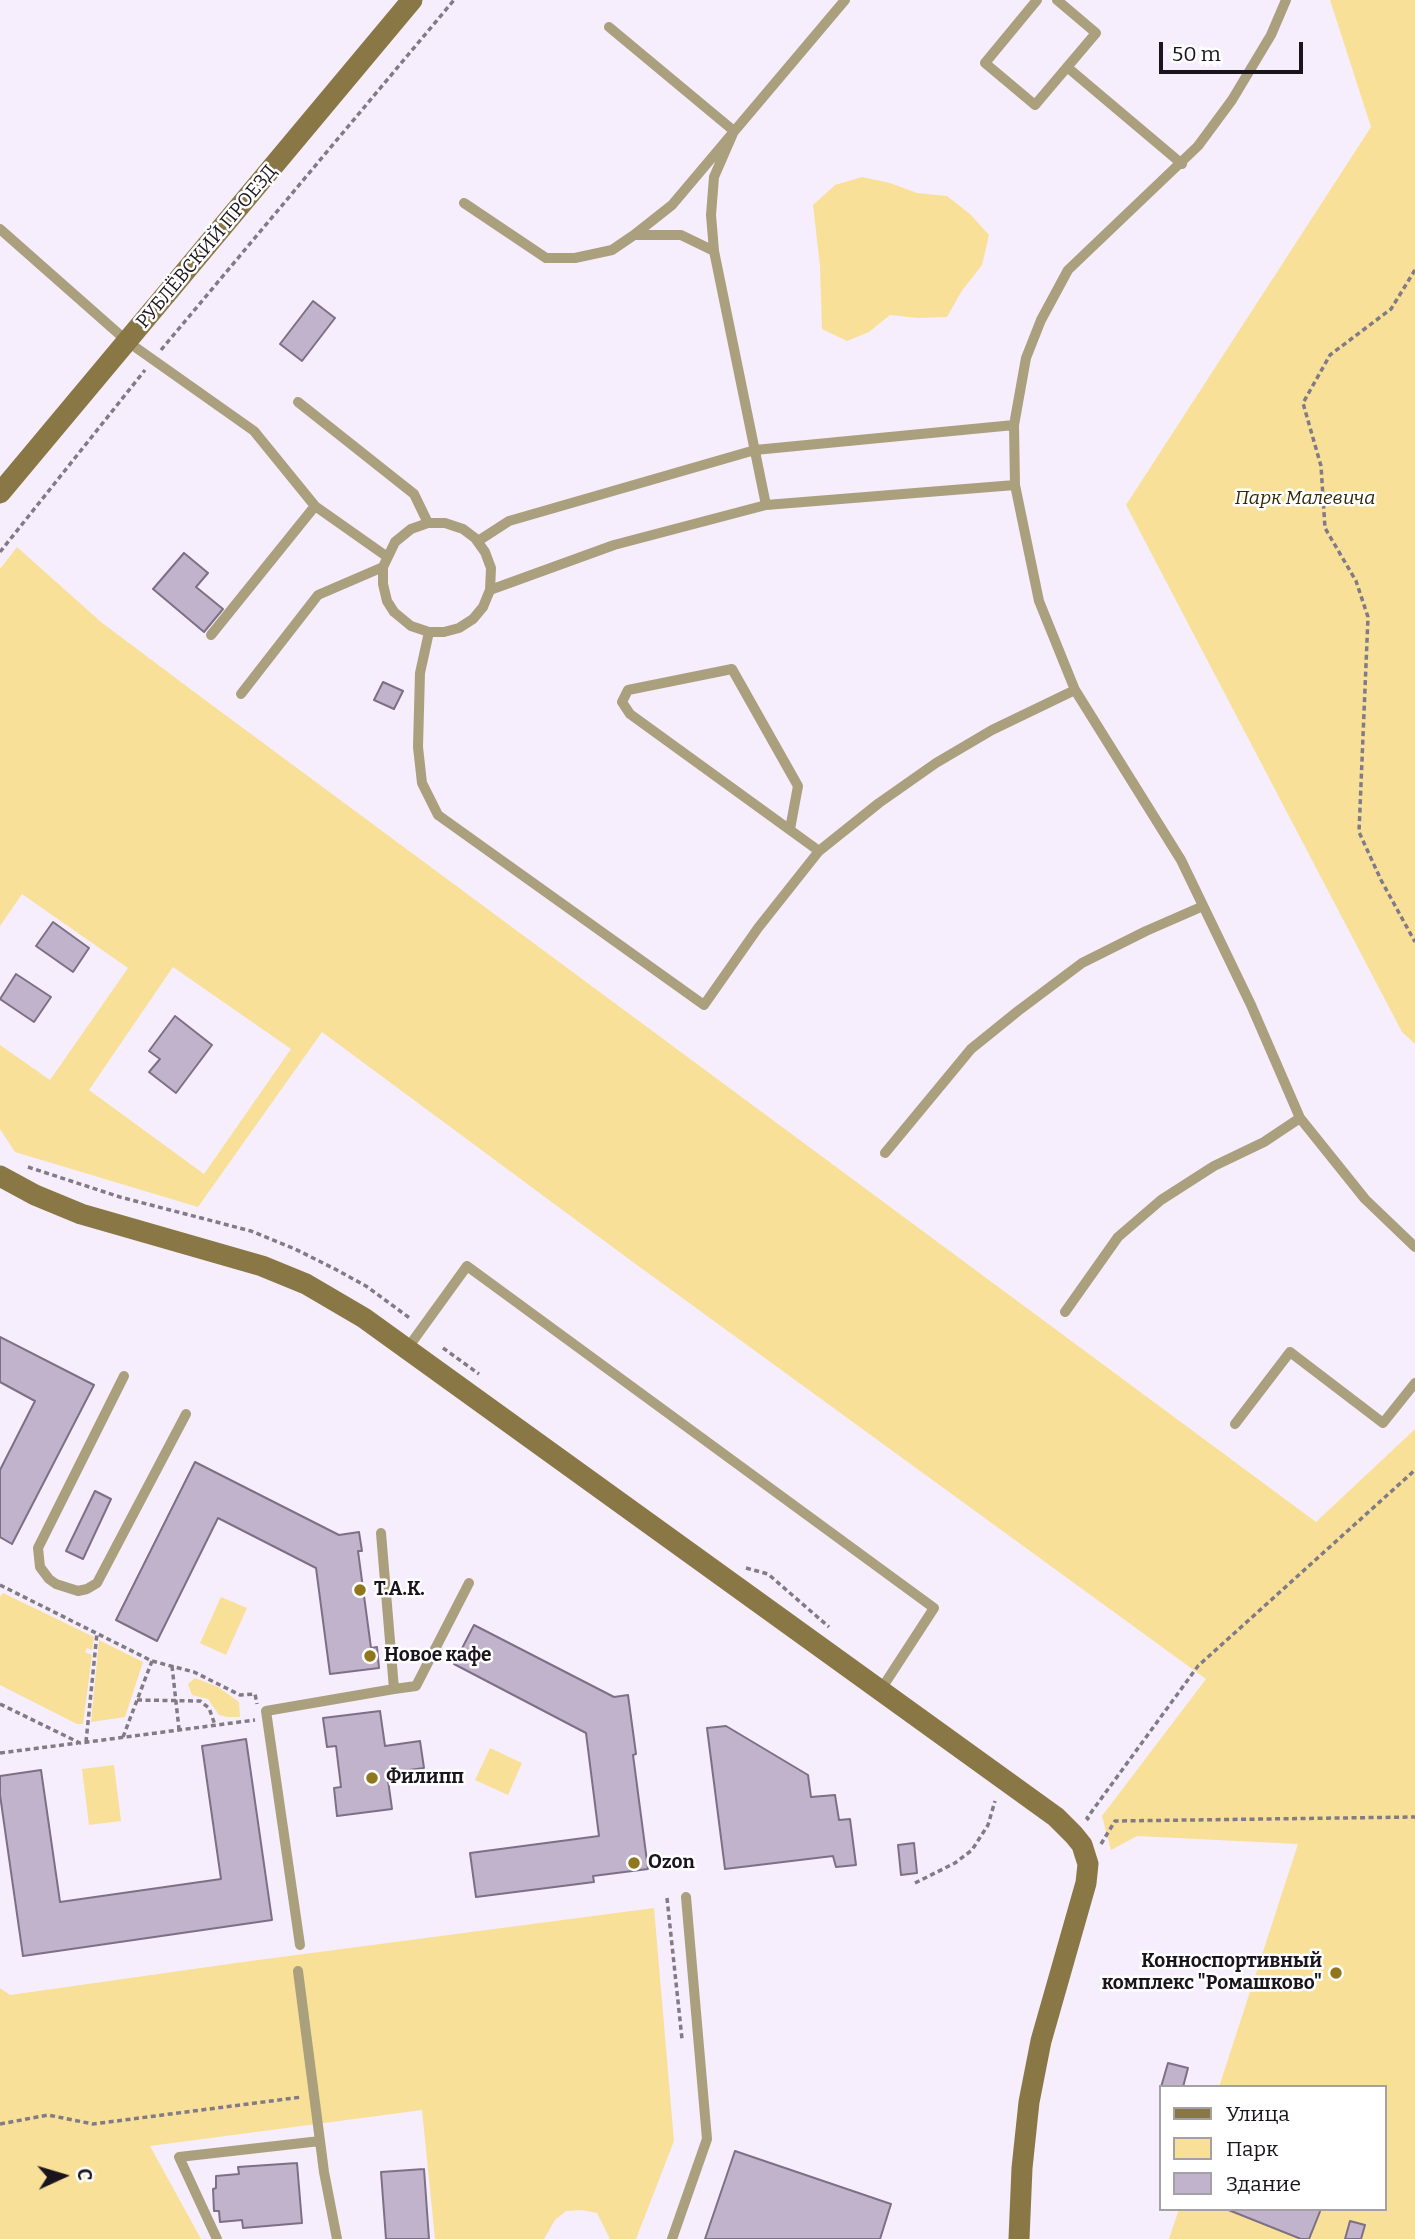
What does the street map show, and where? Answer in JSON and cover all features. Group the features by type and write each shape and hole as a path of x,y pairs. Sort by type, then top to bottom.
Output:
{"street":[{"name":"РУБЛЁВСКИЙ ПРОЕЗД","path":"0,493 412,0"},
{"path":"0,1176 35,1195 81,1214 262,1266 306,1284 364,1318 1056,1817 1082,1845 1088,1864 1086,1883 1041,2041 1029,2102 1022,2168 1019,2239"}],"lane":[{"path":"464,203 546,258 575,258 612,250 672,205 845,0"},
{"path":"1037,0 985,63 1035,105 1096,33 1057,0"},
{"path":"1286,0 1271,35 1232,100 1198,146 1068,270 1041,320 1026,358 1014,425 1014,485 1040,601 1075,690 1181,860 1201,907 1251,1005 1300,1118 1365,1199 1415,1247"},
{"path":"608,27 734,131"},
{"path":"1067,66 1182,164"},
{"path":"734,131 714,177 710,215 714,251 766,505"},
{"path":"0,229 128,342 254,431 315,506 386,556"},
{"path":"634,235 681,235 714,251"},
{"path":"298,402 414,494 428,523"},
{"path":"478,541 509,521 755,450 1014,425"},
{"path":"490,590 614,545 766,505 1014,485"},
{"path":"211,635 315,506"},
{"path":"428,523 446,523 463,529 478,541 491,568 490,590 483,607 459,628 444,632 429,632 411,626 394,612 387,600 383,584 386,556 395,542 411,529 428,523"},
{"path":"240,694 318,595 383,567"},
{"path":"429,632 420,673 418,747 422,783 438,815 704,1004 758,928 819,851 879,803 936,763 992,730 1075,690"},
{"path":"790,829 798,786 732,669 628,690 622,702 630,714 819,851"},
{"path":"886,1153 971,1049 1018,1011 1082,963 1201,907"},
{"path":"1065,1312 1118,1237 1161,1200 1214,1166 1264,1142 1300,1118"},
{"path":"407,1349 467,1266 934,1608 880,1691"},
{"path":"1235,1424 1290,1352 1383,1423 1415,1383"},
{"path":"124,1376 38,1548 40,1567 56,1584 72,1590 83,1590 92,1587 100,1579 186,1413"},
{"path":"381,1532 394,1689"},
{"path":"300,1945 267,1712 416,1686 469,1583"},
{"path":"672,2239 706,2139 685,1897"},
{"path":"298,1971 320,2141 337,2239"},
{"path":"217,2239 179,2157 320,2141"}],"path":[{"path":"0,552 153,360 454,0"},
{"path":"1415,270 1391,309 1330,355 1303,403 1321,466 1325,528 1356,581 1368,617 1359,832 1381,880 1415,942"},
{"path":"1087,1818 1198,1666 1415,1470"},
{"path":"0,1591 2,1585 152,1661 194,1672 240,1695 255,1694 257,1707"},
{"path":"83,1743 97,1633"},
{"path":"123,1737 152,1661"},
{"path":"172,1666 178,1730"},
{"path":"137,1700 194,1700 205,1704 213,1713 215,1725"},
{"path":"0,1704 83,1743"},
{"path":"0,1753 258,1720"},
{"path":"915,1883 956,1863 972,1850 988,1825 995,1801"},
{"path":"1088,1864 1115,1821 1415,1817"},
{"path":"667,1898 682,2040"},
{"path":"0,2124 48,2115 93,2124 314,2095"}],"green space":[{"name":"Парк Малевича","path":"1330,0 1415,0 1415,1044 1402,1032 1126,505 1371,127"},
{"path":"862,177 917,193 947,196 970,214 989,235 982,265 961,292 947,317 890,315 869,332 847,341 822,329 820,266 813,205 835,185"},
{"path":"17,547 101,622 1316,1522 1415,1429 1415,2239 1169,2239 1178,2211 1387,2211 1387,2085 1220,2085 1298,1844 1137,1836 1111,1850 1102,1816 1206,1679 322,1032 198,1207 15,1152 0,1129 0,1045 50,1080 128,968 22,894 0,926 0,569","holes":["173,967 291,1049 204,1174 89,1090"]},
{"path":"3,1593 94,1637 92,1650 87,1648 85,1652 92,1655 83,1724 77,1724 0,1685 0,1597"},
{"path":"221,1597 247,1608 226,1655 200,1643"},
{"path":"99,1640 143,1662 125,1717 91,1722"},
{"path":"195,1678 218,1687 239,1702 240,1717 219,1715 208,1699 192,1695 188,1684"},
{"path":"490,1748 522,1763 508,1795 475,1780"},
{"path":"114,1765 121,1821 89,1825 82,1769"},
{"path":"654,1908 674,2141 636,2239 610,2239 597,2213 582,2210 566,2211 555,2220 544,2239 435,2239 422,2110 150,2146 201,2239 0,2239 0,1988 10,1995"}],"building":[{"path":"313,301 335,318 302,361 280,344"},
{"path":"184,553 208,573 196,587 223,609 204,632 153,589"},
{"path":"383,682 403,691 394,709 374,700"},
{"path":"53,922 89,948 73,972 36,946"},
{"path":"16,974 51,997 34,1022 0,999"},
{"path":"175,1016 212,1045 176,1093 149,1072 160,1059 149,1051"},
{"path":"0,1337 94,1385 12,1544 0,1537 0,1470 35,1401 0,1382"},
{"path":"195,1462 339,1535 359,1532 362,1551 358,1551 371,1648 377,1647 379,1668 330,1674 316,1568 218,1518 157,1641 116,1620"},
{"path":"95,1491 111,1499 83,1559 66,1551"},
{"path":"474,1625 614,1697 628,1695 648,1869 593,1876 594,1882 476,1897 470,1853 599,1836 586,1733 454,1664"},
{"path":"380,1711 385,1746 420,1741 424,1768 387,1773 392,1809 337,1816 334,1788 341,1787 336,1746 327,1747 323,1718"},
{"path":"726,1726 808,1775 811,1797 835,1795 839,1820 850,1819 856,1865 836,1867 833,1856 725,1869 707,1728"},
{"path":"246,1739 272,1920 23,1956 0,1795 0,1776 41,1770 60,1902 221,1879 202,1746"},
{"path":"914,1843 917,1873 901,1875 898,1845"},
{"path":"1168,2063 1188,2068 1184,2085 1162,2085"},
{"path":"735,2151 891,2204 880,2239 705,2239"},
{"path":"297,2163 302,2223 243,2228 242,2220 220,2222 219,2211 214,2211 213,2189 216,2188 216,2176 239,2174 238,2167"},
{"path":"424,2169 429,2239 386,2239 381,2172"},
{"path":"1231,2211 1320,2211 1309,2239 1301,2239"},
{"path":"1350,2221 1365,2225 1361,2239 1345,2239"}],"place":[{"name":"Т.А.К.","path":"360,1590"},
{"name":"Новое кафе","path":"370,1656"},
{"name":"Филипп","path":"372,1778"},
{"name":"Ozon","path":"634,1863"},
{"name":"Конноспортивный комплекс \"Ромашково\"","path":"1336,1973"}]}
